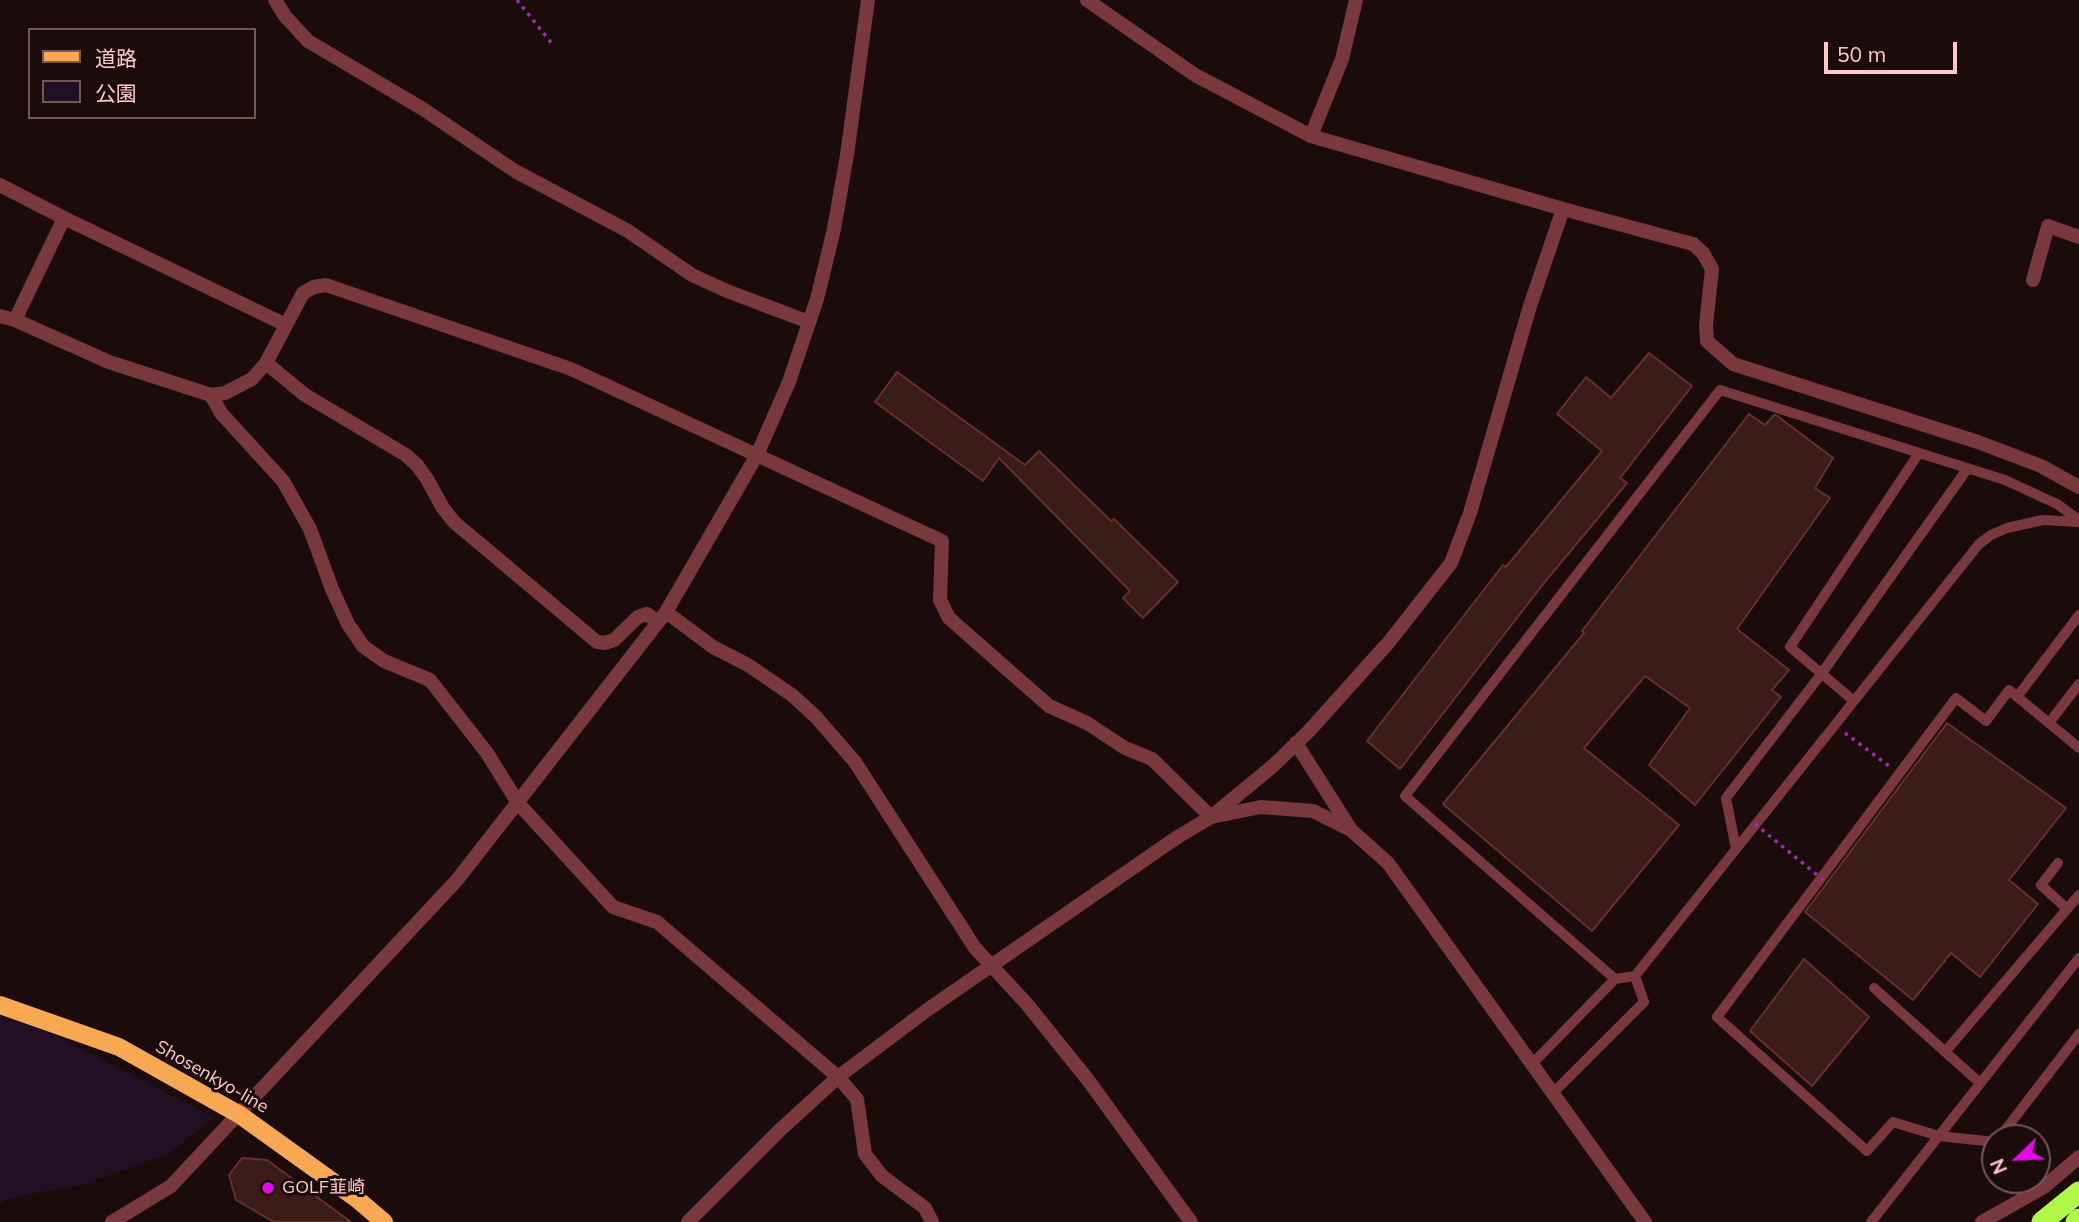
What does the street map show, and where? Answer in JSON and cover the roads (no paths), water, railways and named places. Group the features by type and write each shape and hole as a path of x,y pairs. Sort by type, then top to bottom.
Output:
{"highway":[{"path":"2042,1222 2079,1192"}],"main road":[{"name":"Shosenkyo-line","path":"0,1005 119,1047 240,1115 357,1199 384,1222"}],"street":[{"path":"275,0 285,16 308,41 423,109 514,171 628,231 692,275 809,322"},
{"path":"112,1222 171,1186 457,880 662,617 757,455 789,382 809,322 834,229 868,0"},
{"path":"1087,0 1195,75 1311,136 1693,244 1703,253 1712,269 1706,325 1707,341 1733,364 1978,442 2041,466 2079,487"},
{"path":"1311,136 1342,59 1356,0"},
{"path":"0,185 286,325"},
{"path":"688,1222 780,1130 838,1077 991,966 1176,838 1211,817 1296,743 1389,642 1451,563 1470,513 1530,306 1563,209"},
{"path":"15,320 64,218"},
{"path":"2033,280 2048,226 2079,237"},
{"path":"0,316 15,320 109,362 211,395 225,393 252,379 266,363 303,293 326,285 571,369 942,541 940,600 949,618 1049,706 1087,723 1125,748 1152,759 1211,817"},
{"path":"266,363 305,395 406,455 422,472 454,522 597,642 614,640 638,617 647,614 662,617 748,664 792,695 816,717 855,762 975,948 1026,1003 1088,1080 1191,1222"},
{"path":"211,395 221,413 283,481 310,529 348,624 363,646 384,661 430,680 487,752 518,803 613,907 657,922 838,1077 857,1100 865,1154 882,1176 925,1208 932,1222"},
{"path":"1296,743 1351,831"},
{"path":"1211,817 1261,807 1313,811 1351,831 1388,863 1646,1222"},
{"path":"1982,1222 2044,1187 2079,1157"}],"lane":[{"path":"1615,979 1405,796 1720,390 2005,480 2047,499 2079,521"},
{"path":"1854,701 1790,647 1919,453"},
{"path":"1736,849 1726,798 1822,673 1968,468"},
{"path":"1532,1064 1615,979 1634,976 1979,544 2007,528 2043,520 2079,521"},
{"path":"2017,697 2079,615"},
{"path":"2049,723 2079,684"},
{"path":"1981,1140 1939,1136 1893,1122 1867,1152 1717,1017 1956,698 1986,721 2009,690 2079,748"},
{"path":"2058,863 2041,886 2067,909"},
{"path":"1945,1052 2079,895"},
{"path":"1871,1222 2079,958"},
{"path":"1553,1093 1644,1002 1634,976"},
{"path":"1874,988 1980,1083"},
{"path":"2010,1124 2079,1034"}],"place":[{"name":"GOLF韮崎","path":"268,1188"}]}
